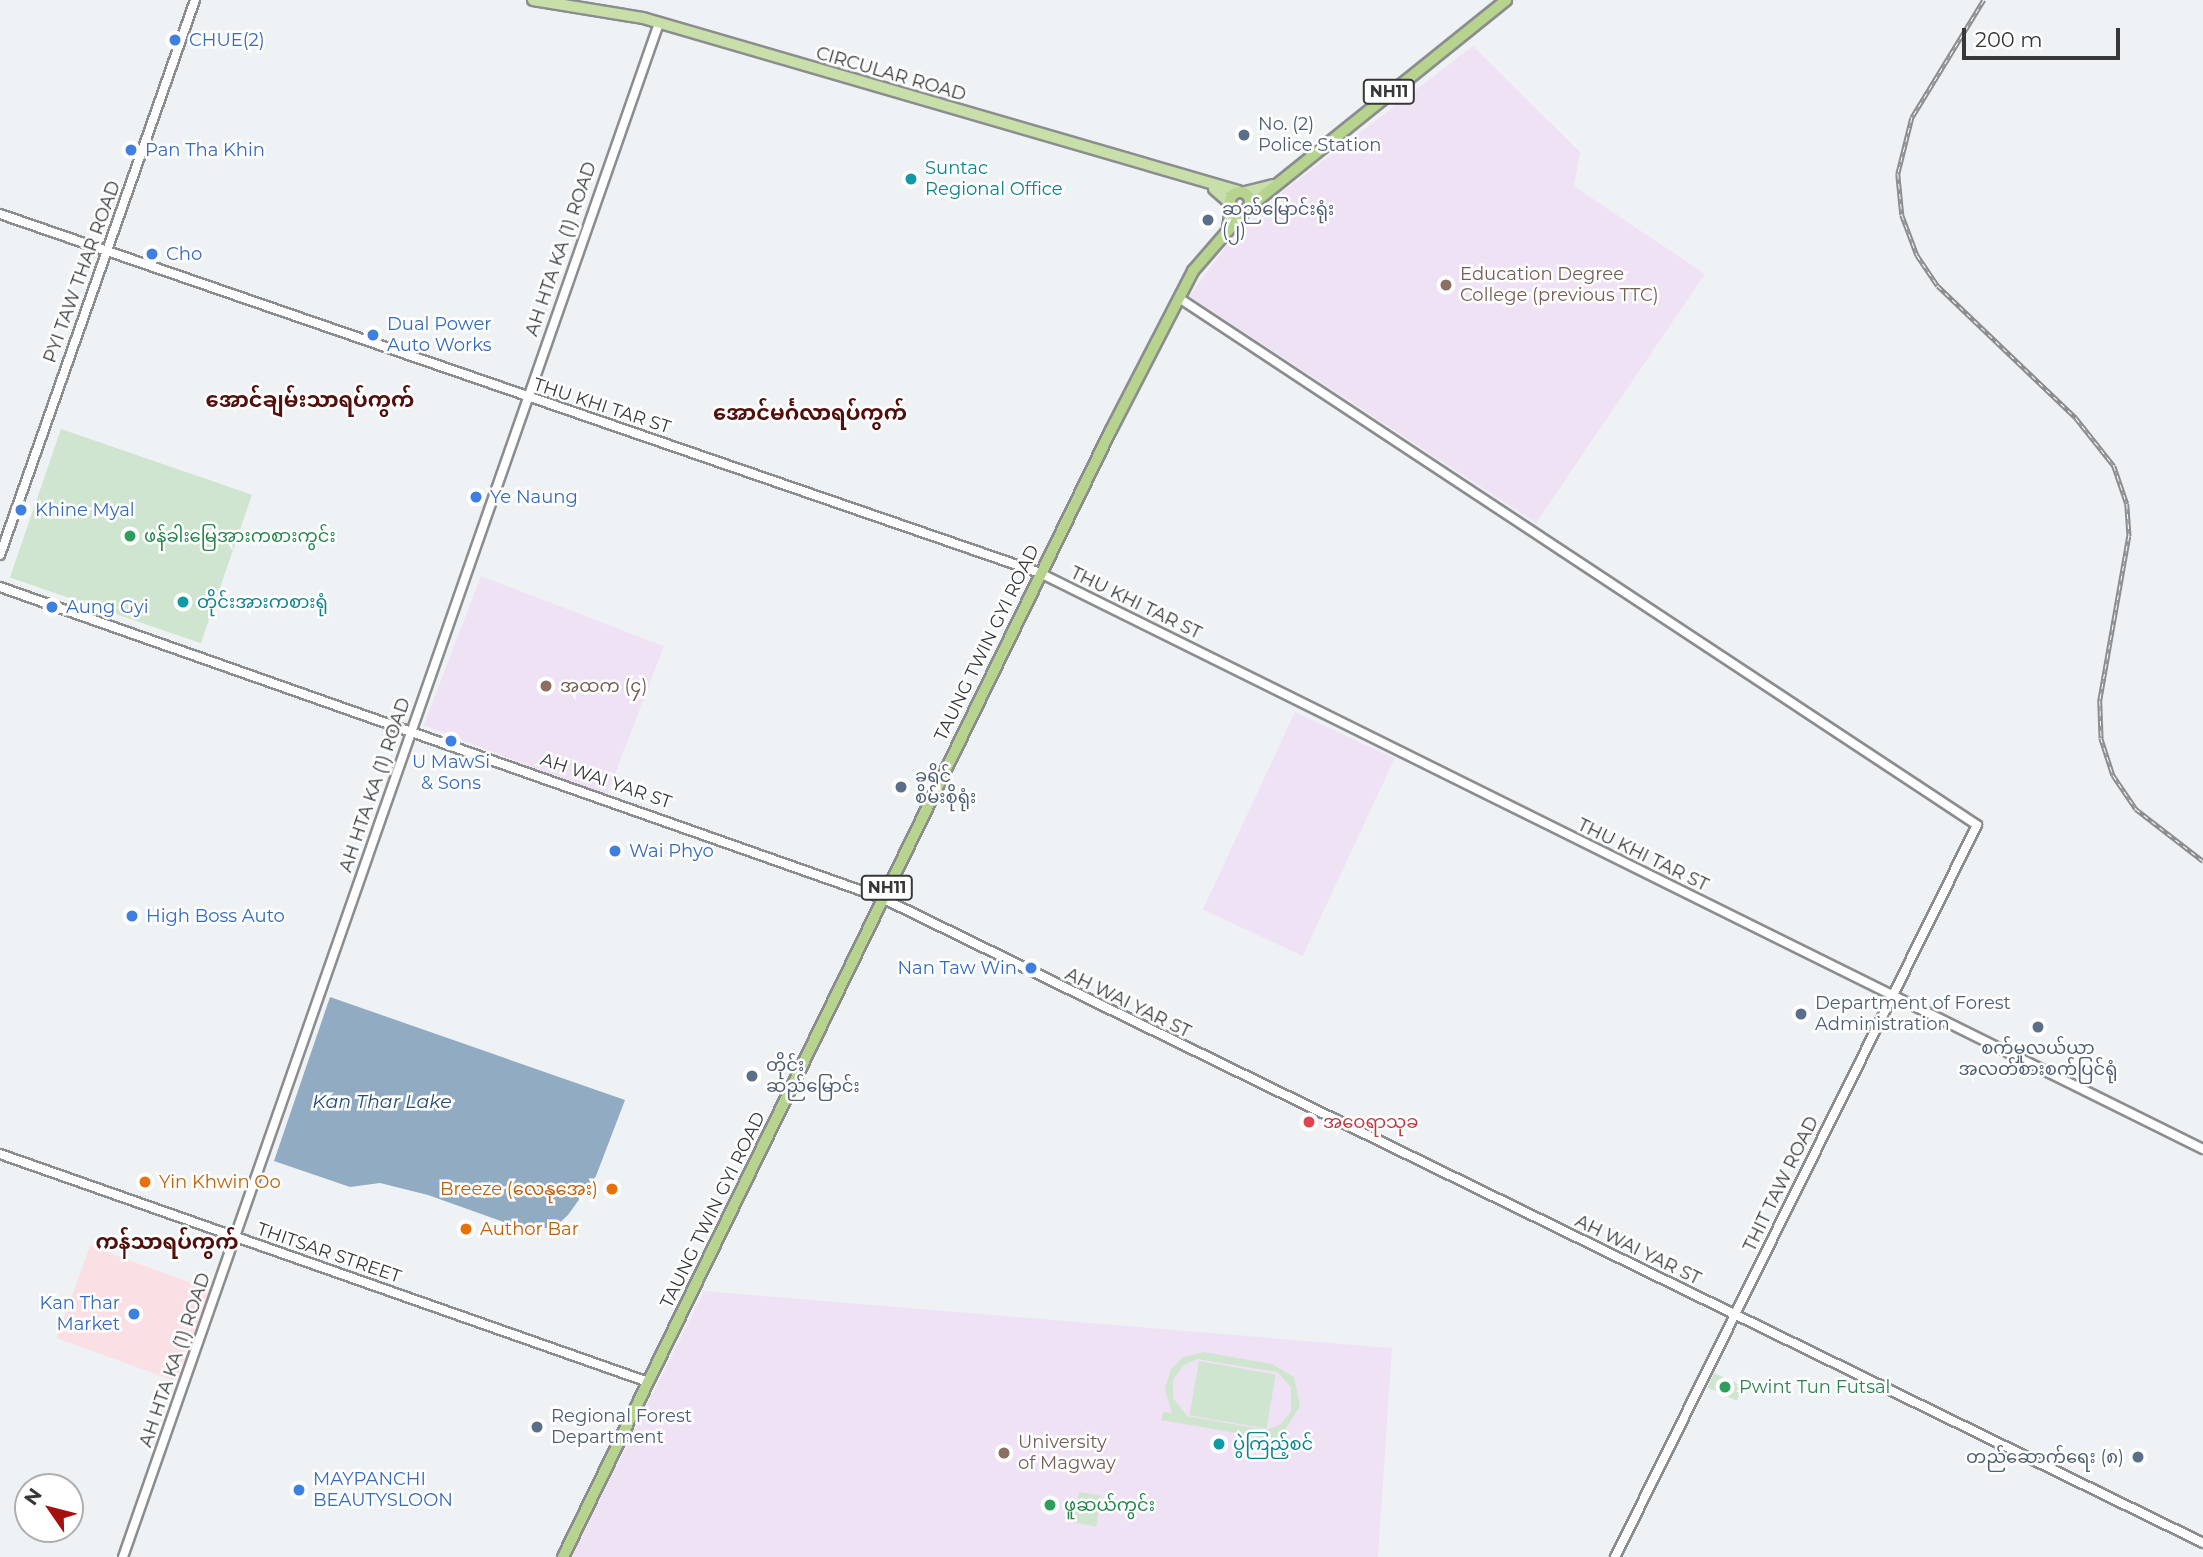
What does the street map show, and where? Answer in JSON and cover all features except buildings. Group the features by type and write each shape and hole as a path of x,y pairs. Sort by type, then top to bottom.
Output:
{"highway":[{"name":"NH11","path":"1247,209 1273,185 1506,0"},
{"path":"1241,192 1230,205 1247,209"},
{"path":"1241,192 1247,209"},
{"name":"TAUNG TWIN GYI ROAD","path":"564,1557 1040,573 1179,298 1193,271 1247,209"}],"main road":[{"name":"CIRCULAR ROAD","path":"533,0 659,23 1211,187 1241,192 1273,185"},
{"path":"1211,187 1230,205 1228,228"}],"street":[{"name":"PYI TAW THAR ROAD","path":"0,555 195,0"},
{"name":"AH HTA KA (1) ROAD","path":"123,1557 526,397 659,23"},
{"name":"THU KHI TAR ST","path":"0,214 1040,573 1893,993 2203,1149"},
{"name":"THIT TAW ROAD","path":"1179,298 1977,825 1615,1557"},
{"name":"AH WAI YAR ST","path":"0,587 882,898 2203,1543"},
{"name":"THITSAR STREET","path":"0,1154 648,1382"}],"shaded area":[{"name":"Education Degree College (previous TTC)","path":"1473,46 1580,152 1574,186 1705,274 1536,523 1189,296 1232,238 1277,196"},
{"name":"အထက (၄)","path":"481,576 664,646 607,796 424,725"},
{"path":"1295,712 1395,758 1303,956 1203,910"},
{"name":"Kan Thar Market","path":"90,1246 210,1290 177,1382 56,1338"},
{"name":"University of Magway","path":"704,1291 1392,1348 1378,1557 571,1557"}],"green space":[{"name":"ဖန်ခါးမြေအားကစားကွင်း","path":"61,429 252,495 201,643 10,577"},
{"path":"1204,1352 1272,1364 1294,1377 1300,1406 1283,1433 1289,1434 1287,1442 1161,1420 1163,1412 1172,1413 1165,1389 1171,1369 1183,1357","holes":["1197,1359 1277,1372 1291,1387 1291,1412 1280,1425 1266,1430 1187,1416 1173,1398 1173,1379 1183,1366"]},
{"path":"1199,1361 1276,1375 1266,1429 1189,1415"},
{"name":"Pwint Tun Futsal","path":"1714,1373 1743,1386 1737,1401 1707,1388"},
{"path":"1079,1492 1102,1496 1096,1527 1074,1523"},
{"name":"ဖူဆယ်ကွင်း","path":"1050,1496 1056,1499 1059,1505 1056,1511 1050,1514 1044,1511 1041,1505 1044,1499"}],"water":[{"name":"Kan Thar Lake","path":"330,997 625,1100 596,1176 568,1215 555,1227 526,1230 428,1195 380,1183 350,1187 274,1161"}],"railway":[{"path":"1984,0 1912,118 1898,174 1902,215 1917,255 1938,286 2076,418 2114,466 2127,504 2129,536 2100,701 2101,738 2113,775 2136,809 2203,861"}],"place":[{"name":"CHUE(2)","path":"175,40"},
{"name":"No. (2) Police Station","path":"1244,135"},
{"name":"Pan Tha Khin","path":"131,150"},
{"name":"Suntac Regional Office","path":"911,179"},
{"name":"ဆည်မြောင်းရုံး (၂)","path":"1208,220"},
{"name":"Cho","path":"152,254"},
{"name":"Education Degree College (previous TTC)","path":"1446,285"},
{"name":"Dual Power Auto Works","path":"373,335"},
{"name":"Ye Naung","path":"476,497"},
{"name":"Khine Myal","path":"21,510"},
{"name":"ဖန်ခါးမြေအားကစားကွင်း","path":"130,536"},
{"name":"တိုင်းအားကစားရုံ","path":"183,602"},
{"name":"Aung Gyi","path":"52,607"},
{"name":"အထက (၄)","path":"546,686"},
{"name":"U MawSi & Sons","path":"451,741"},
{"name":"ခရိုင် စိမ်းစိုရုံး","path":"901,787"},
{"name":"Wai Phyo","path":"615,851"},
{"name":"High Boss Auto","path":"132,916"},
{"name":"Nan Taw Win","path":"1031,968"},
{"name":"Department of Forest Administration","path":"1801,1014"},
{"name":"စက်မှုလယ်ယာ အလတ်စားစက်ပြင်ရုံ","path":"2038,1027"},
{"name":"တိုင်း ဆည်မြောင်း","path":"752,1076"},
{"name":"အဝေရာသုခ","path":"1309,1122"},
{"name":"Yin Khwin Oo","path":"145,1182"},
{"name":"Breeze (လေနုအေး)","path":"612,1189"},
{"name":"Author Bar","path":"466,1229"},
{"name":"Kan Thar Market","path":"134,1314"},
{"name":"Pwint Tun Futsal","path":"1725,1387"},
{"name":"Regional Forest Department","path":"537,1427"},
{"name":"ပွဲကြည့်စင်","path":"1219,1444"},
{"name":"University of Magway","path":"1004,1453"},
{"name":"တည်ဆောက်ရေး (၈)","path":"2138,1457"},
{"name":"MAYPANCHI BEAUTYSLOON","path":"299,1490"},
{"name":"ဖူဆယ်ကွင်း","path":"1050,1505"}],"district":[{"name":"အောင်ချမ်းသာရပ်ကွက်","path":"310,400"},
{"name":"အောင်မင်္ဂလာရပ်ကွက်","path":"810,413"},
{"name":"ကန်သာရပ်ကွက်","path":"167,1242"}]}
